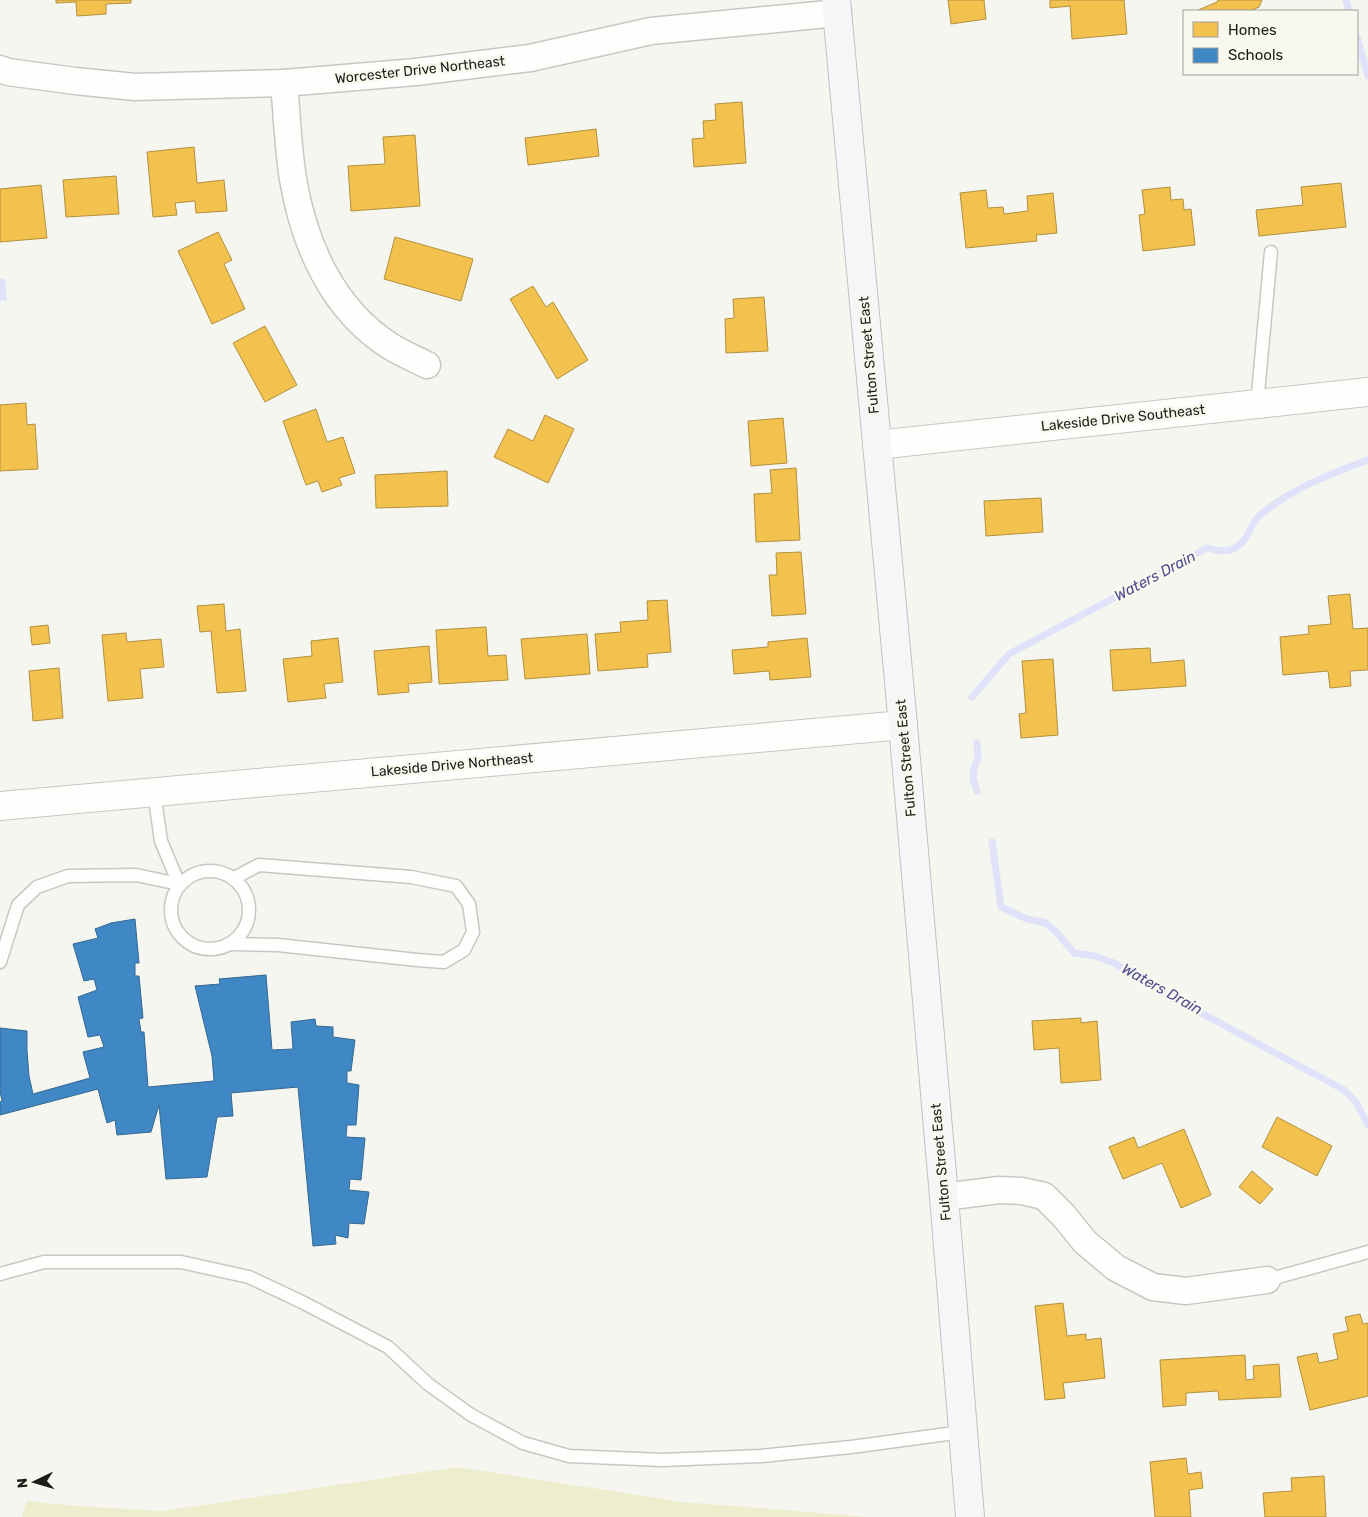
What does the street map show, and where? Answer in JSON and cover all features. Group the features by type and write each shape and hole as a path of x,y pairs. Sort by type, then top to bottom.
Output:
{"main road":[{"name":"Fulton Street East","path":"837,7 903,725 970,1517"}],"street":[{"name":"Worcester Drive Northeast","path":"0,69 8,72 66,80 135,87 284,83 416,72 530,58 651,31 837,7"},
{"path":"284,83 292,177 303,224 316,258 329,284 346,307 368,330 390,346 428,365"},
{"name":"Lakeside Drive Southeast","path":"877,445 1368,392"},
{"name":"Lakeside Drive Northeast","path":"0,806 903,725"},
{"path":"944,1197 999,1190 1022,1191 1044,1196 1064,1216 1085,1242 1116,1268 1153,1287 1186,1291 1267,1280"}],"lane":[{"path":"1257,404 1271,252"},
{"path":"154,792 161,841 179,884"},
{"path":"231,944 241,935 247,924 250,912 248,898 242,887 234,878 223,872 205,870 188,876 179,884 173,895 170,907 171,919 176,931 184,940 195,947 207,949 231,944 278,945 444,962 464,950 474,932 469,904 456,886 411,876 259,865 234,878"},
{"path":"0,962 18,905 38,887 68,876 136,875 179,884"},
{"path":"1267,1280 1368,1252"},
{"path":"0,1274 44,1262 181,1262 249,1278 302,1302 388,1347 428,1384 471,1415 523,1444 569,1456 662,1460 761,1456 851,1447 962,1432"}],"green space":[{"path":"457,1467 683,1502 869,1517 22,1517 27,1501 163,1511"}],"water":[{"path":"0,279 5,279 7,300 0,301"}],"building: Homes":[{"path":"56,0 131,0 131,3 106,4 106,14 77,16 76,2 56,3"},
{"path":"948,0 984,0 986,19 951,24"},
{"path":"1050,0 1124,0 1127,34 1072,39 1070,6 1050,8"},
{"path":"1218,0 1262,0 1259,7 1252,10 1198,10"},
{"path":"742,102 746,163 694,167 692,139 704,138 703,121 716,120 715,104"},
{"path":"596,129 599,156 528,165 525,138"},
{"path":"415,135 420,206 351,211 348,166 385,164 383,137"},
{"path":"194,147 197,183 224,180 227,211 196,213 195,201 175,203 177,215 153,217 147,152"},
{"path":"116,176 119,214 66,217 63,180"},
{"path":"1341,183 1346,227 1259,236 1256,210 1303,205 1301,187"},
{"path":"41,185 47,238 0,242 0,189"},
{"path":"1170,187 1171,200 1183,199 1184,210 1191,209 1195,245 1143,251 1139,215 1145,214 1142,190"},
{"path":"986,190 988,208 1003,207 1004,214 1028,211 1027,196 1053,193 1057,233 1036,235 1037,241 966,248 960,193"},
{"path":"218,232 232,260 224,264 245,309 212,324 178,251"},
{"path":"395,237 473,259 461,301 384,279"},
{"path":"533,286 546,307 553,302 588,360 557,379 510,299"},
{"path":"764,297 768,351 726,353 725,319 734,318 733,299"},
{"path":"265,326 297,385 265,402 233,343"},
{"path":"26,403 27,425 35,424 38,469 0,471 0,405"},
{"path":"316,409 327,442 343,437 355,473 339,478 342,485 322,492 318,481 306,485 283,421"},
{"path":"545,415 574,429 548,483 494,457 508,429 533,441"},
{"path":"783,418 787,463 751,466 748,421"},
{"path":"796,468 800,540 756,542 754,494 772,493 770,470"},
{"path":"447,471 448,506 376,508 375,475"},
{"path":"1041,498 1043,532 986,536 984,501"},
{"path":"801,552 806,614 772,616 769,575 777,575 776,553"},
{"path":"1350,594 1353,629 1368,628 1368,670 1350,671 1351,686 1330,688 1328,671 1283,675 1280,637 1309,634 1308,626 1331,624 1328,596"},
{"path":"667,600 671,652 647,654 648,667 598,671 595,634 621,632 620,622 648,620 647,601"},
{"path":"224,604 226,631 240,629 246,691 217,693 211,631 200,632 197,606"},
{"path":"48,625 50,643 32,645 30,627"},
{"path":"486,627 488,656 506,655 508,680 439,684 436,630"},
{"path":"126,633 127,642 161,639 164,667 140,669 143,698 108,701 102,635"},
{"path":"587,634 590,674 525,679 521,639"},
{"path":"338,638 343,682 324,684 326,698 288,702 283,659 312,656 311,641"},
{"path":"807,638 811,677 770,680 769,671 734,674 732,650 768,647 768,642"},
{"path":"429,646 432,682 408,684 409,692 378,695 374,651"},
{"path":"1150,648 1151,663 1184,660 1186,686 1113,691 1110,650"},
{"path":"1053,659 1058,735 1021,738 1019,714 1026,713 1022,661"},
{"path":"59,668 63,718 33,721 29,671"},
{"path":"1081,1018 1081,1023 1097,1021 1101,1080 1061,1083 1059,1048 1034,1050 1032,1021"},
{"path":"1277,1117 1332,1146 1317,1176 1262,1147"},
{"path":"1184,1129 1211,1195 1181,1208 1162,1163 1123,1179 1109,1147 1134,1137 1138,1148"},
{"path":"1252,1171 1273,1189 1260,1204 1239,1187"},
{"path":"1063,1303 1067,1336 1086,1334 1086,1340 1101,1338 1105,1378 1063,1383 1065,1398 1045,1400 1035,1306"},
{"path":"1360,1314 1363,1324 1368,1323 1368,1396 1310,1410 1297,1357 1317,1353 1319,1363 1338,1359 1333,1334 1348,1331 1345,1317"},
{"path":"1245,1355 1246,1380 1254,1379 1253,1366 1279,1364 1281,1397 1219,1400 1218,1391 1186,1393 1186,1405 1163,1407 1160,1360"},
{"path":"1186,1458 1188,1474 1201,1472 1203,1488 1189,1490 1191,1517 1155,1517 1150,1462"},
{"path":"1324,1476 1326,1517 1265,1517 1263,1493 1292,1491 1291,1478"}],"building: Schools":[{"path":"135,919 139,963 135,963 135,976 139,976 143,1018 139,1019 141,1032 144,1032 148,1087 214,1081 212,1056 195,986 220,984 219,979 266,975 272,1050 293,1049 291,1022 315,1019 316,1026 333,1027 333,1037 355,1040 351,1071 347,1071 347,1083 359,1085 356,1125 347,1125 346,1137 365,1138 361,1180 350,1179 349,1190 369,1192 364,1224 349,1223 348,1238 335,1235 336,1244 313,1246 298,1087 231,1093 233,1116 217,1117 207,1177 166,1179 159,1105 151,1132 117,1135 115,1120 107,1123 98,1089 0,1115 0,1102 2,1101 0,1091 0,1028 27,1031 29,1076 33,1094 90,1078 83,1052 104,1047 100,1035 88,1037 78,997 97,990 94,979 84,981 73,944 98,938 95,929 111,923"}],"waterway":[{"name":"Waters Drain","path":"1346,0 1349,10"},
{"name":"Waters Drain","path":"1358,41 1368,76"},
{"name":"Waters Drain","path":"972,697 1009,654 1207,548 1223,551 1233,549 1246,538 1259,516 1271,506 1297,490 1368,460"},
{"name":"Waters Drain","path":"977,743 978,758 974,768 973,779 977,791"},
{"name":"Waters Drain","path":"992,842 1001,907 1027,919 1046,923 1074,953 1095,956 1114,963 1138,979 1344,1090 1356,1102 1368,1125"}]}
